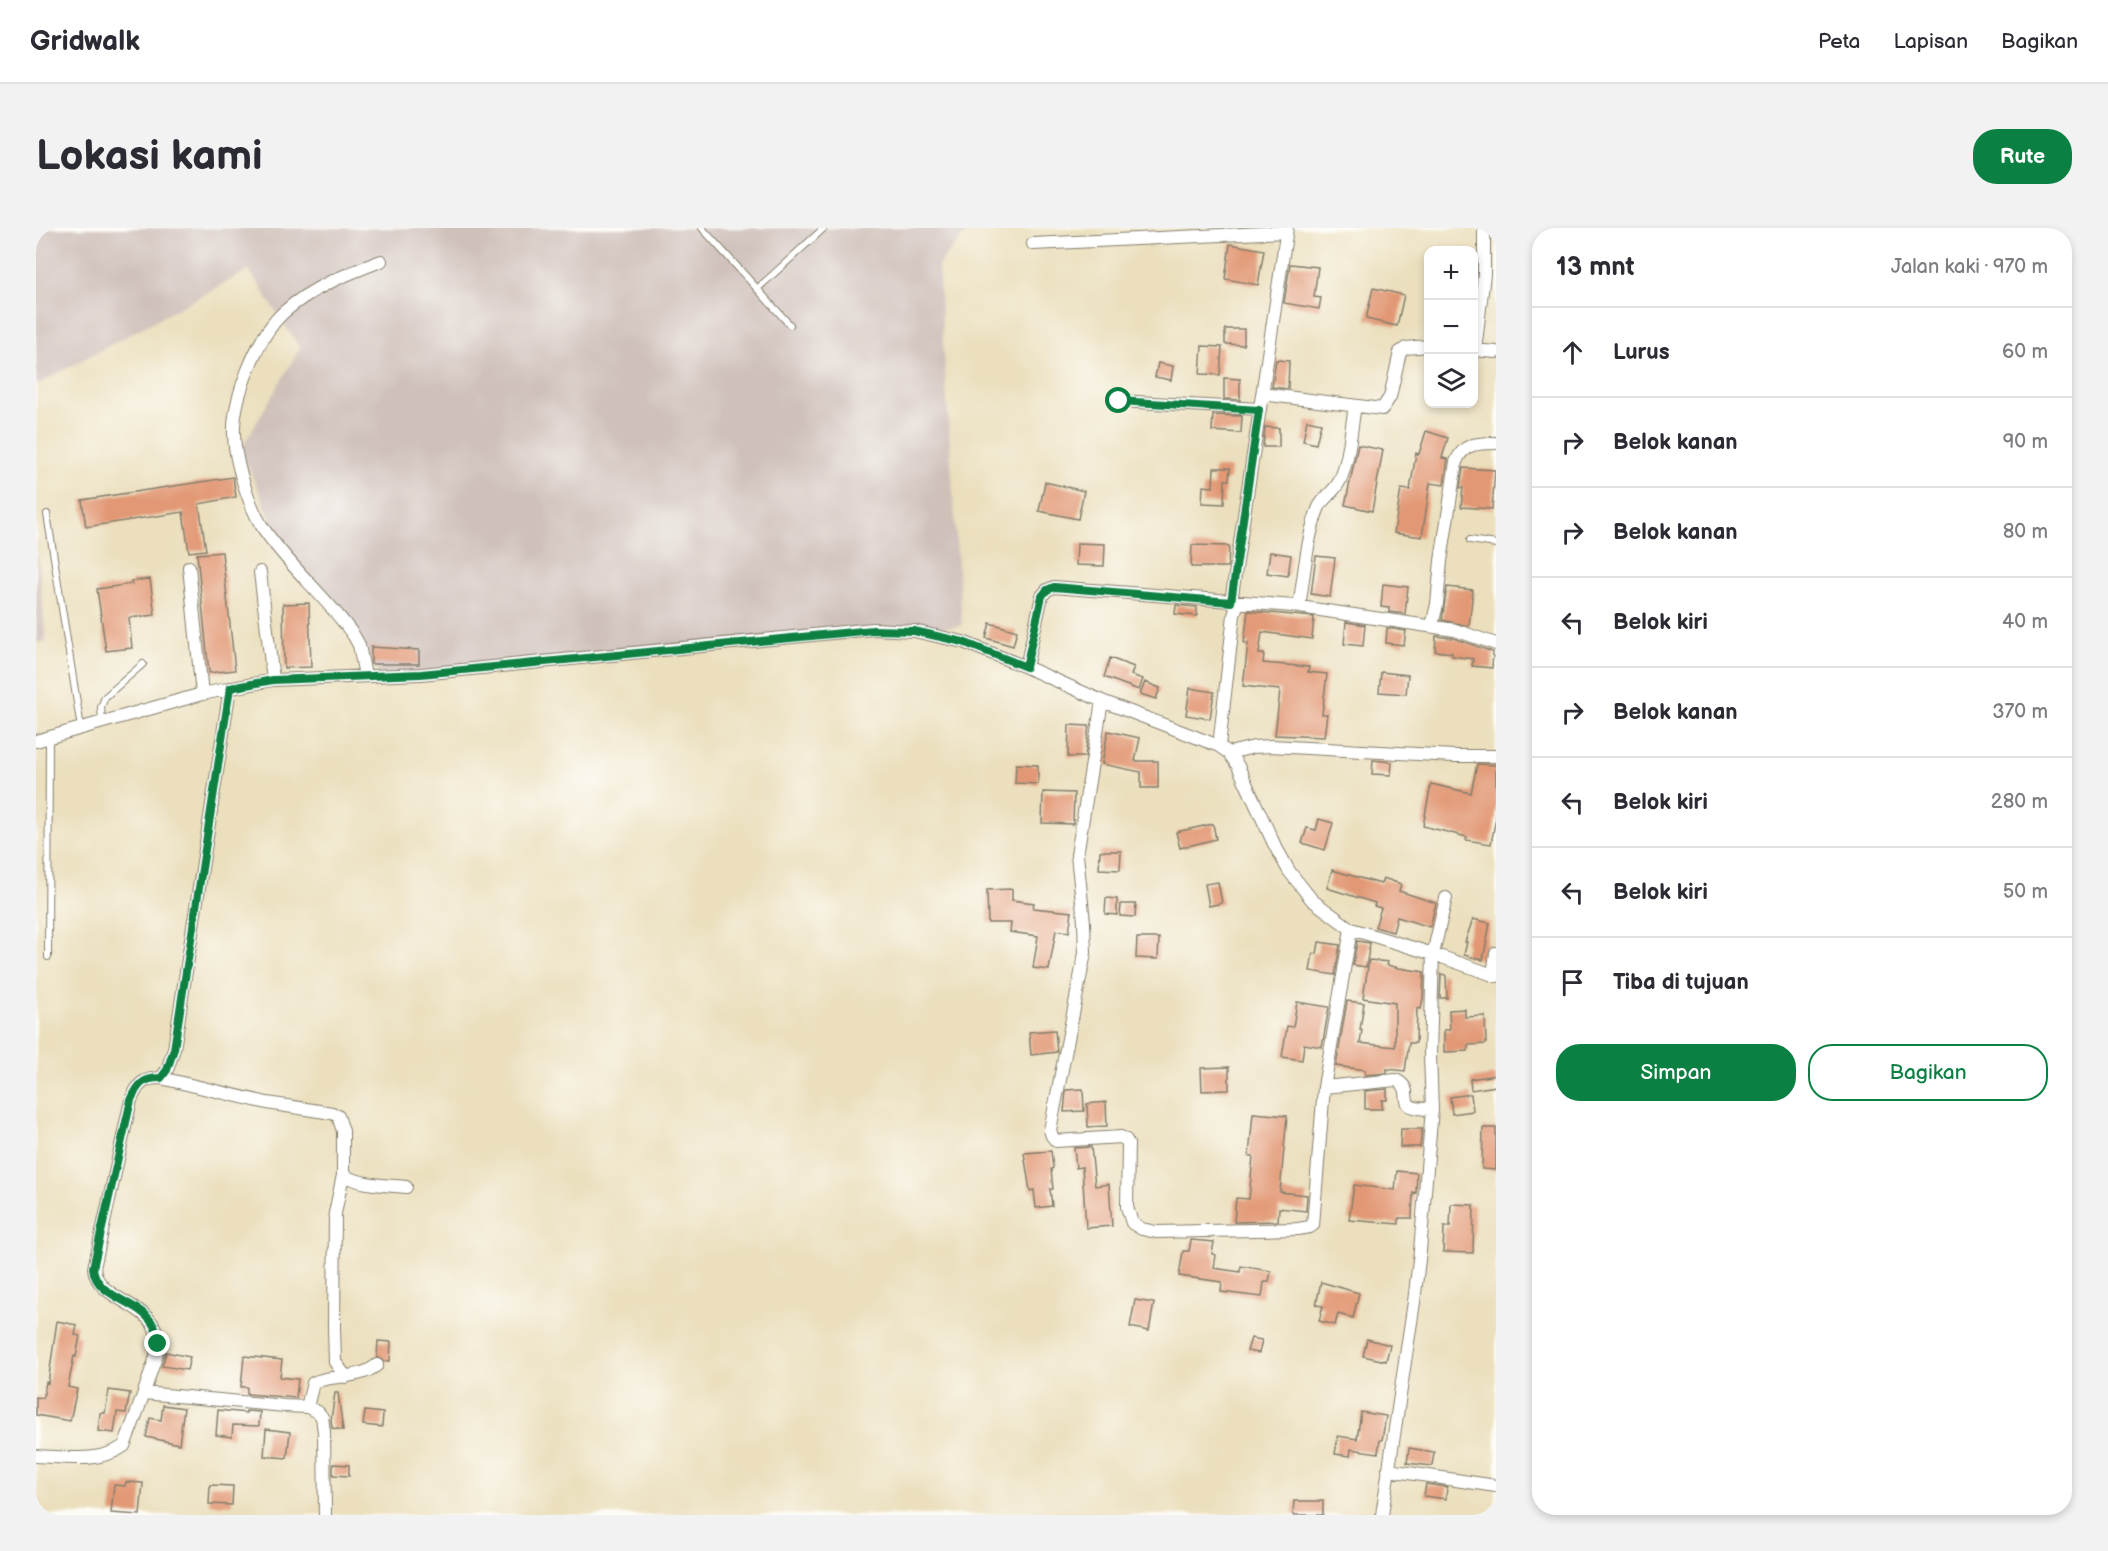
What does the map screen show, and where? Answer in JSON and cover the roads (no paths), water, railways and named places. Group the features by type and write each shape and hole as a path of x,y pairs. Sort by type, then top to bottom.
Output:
{"street":[{"path":"1478,320 1484,274 1484,228"},
{"path":"1033,244 1286,230 1259,410 1234,602 1224,749 1238,766 1288,871 1312,900 1351,929 1433,954 1494,976 1496,953"},
{"path":"364,676 359,645 354,636 290,564 263,527 241,471 235,449 234,426 237,405 252,360 272,326 282,314 297,301 317,289 381,261"},
{"path":"1262,394 1378,409 1385,406 1390,397 1400,352 1406,348 1424,346"},
{"path":"1478,350 1496,352"},
{"path":"1119,401 1259,410"},
{"path":"1299,607 1316,516 1325,498 1339,482 1348,451 1355,406"},
{"path":"1432,626 1459,453 1465,448 1481,443 1496,443"},
{"path":"189,567 202,694"},
{"path":"260,572 273,680"},
{"path":"1026,667 1042,596 1054,587 1299,607 1455,630 1496,644"},
{"path":"36,741 202,694 273,680 421,674 873,630 914,631 963,642 1102,701 1224,749 1271,746 1454,756 1496,756"},
{"path":"161,1078 167,1070 174,1049 230,688"},
{"path":"1102,701 1077,855 1085,953 1050,1130 1056,1141 1121,1137 1126,1140 1128,1144 1127,1207 1132,1223 1142,1229 1156,1232 1306,1228 1313,1225 1324,1087 1351,929"},
{"path":"1382,1515 1414,1302 1432,1109 1430,1055 1433,954 1446,898"},
{"path":"36,1456 99,1458 113,1454 124,1446 144,1393 158,1344 154,1325 147,1316 100,1285 94,1277 93,1268 131,1100 139,1084 149,1078 161,1078 267,1103 332,1113 338,1116 342,1123 343,1175 335,1213 335,1362 346,1377"},
{"path":"1324,1087 1396,1080 1406,1088 1406,1101 1413,1109 1432,1109"},
{"path":"343,1175 377,1185 406,1187"},
{"path":"307,1407 313,1383 321,1379 360,1375 377,1365"},
{"path":"144,1393 307,1407 318,1412 323,1421 326,1515"},
{"path":"1388,1470 1496,1486"}],"lane":[{"path":"702,228 790,325"},
{"path":"757,289 824,228"},
{"path":"47,514 81,728"},
{"path":"1470,540 1496,544"},
{"path":"102,723 101,707 105,697 143,664"},
{"path":"48,957 49,737"}]}
